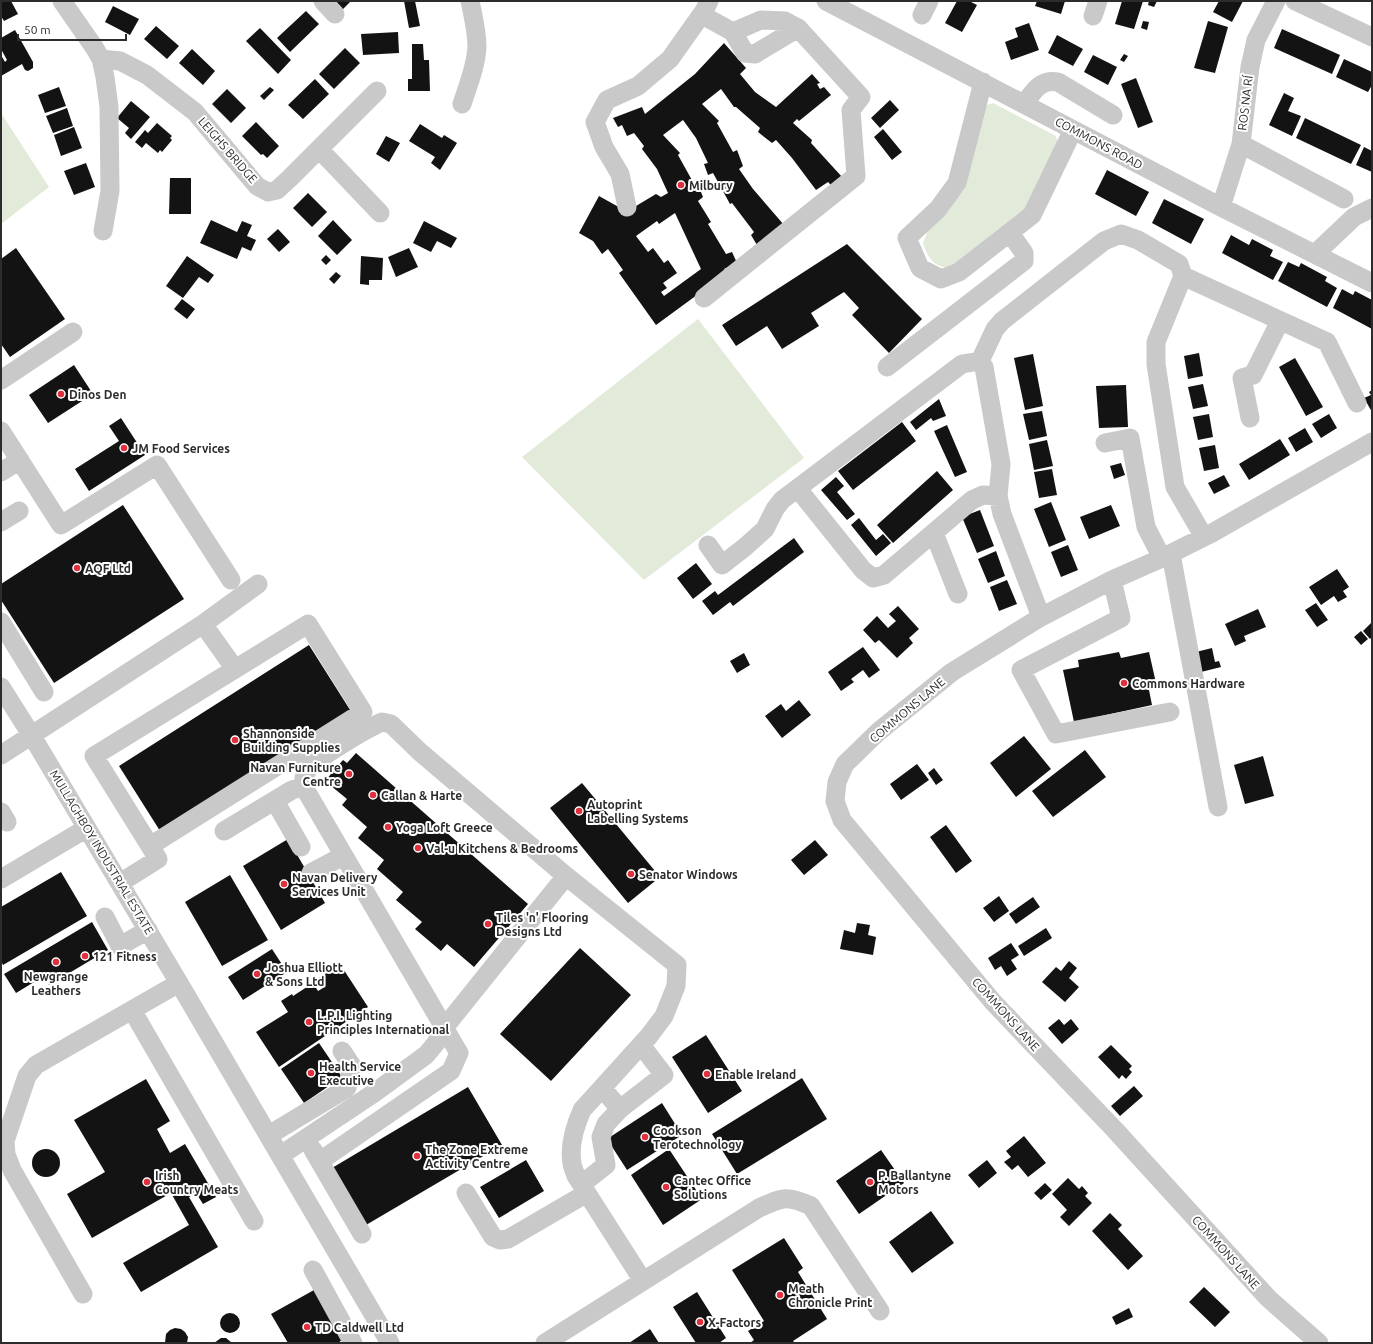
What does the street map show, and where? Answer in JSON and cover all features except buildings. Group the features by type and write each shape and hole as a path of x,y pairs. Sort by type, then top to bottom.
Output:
{"street":[{"path":"62,1 101,59 105,77 109,107 110,191 103,231"},
{"path":"462,104 472,74 477,48 476,28 470,1"},
{"name":"COMMONS ROAD","path":"826,1 1221,207 1372,283"},
{"name":"ROS NA RÍ","path":"1221,207 1241,144 1250,67 1256,40 1276,1"},
{"path":"1295,1 1372,37"},
{"path":"627,207 620,174 604,147 595,122 607,100 638,86 670,59 706,8 733,32 745,53 755,54 798,28"},
{"path":"704,298 856,176 850,110 862,96 798,28 785,21 761,20 733,32"},
{"name":"LEIGHS BRIDGE","path":"101,59 120,61 147,75 195,112 258,186 268,192 277,190 377,90"},
{"path":"1024,104 1042,83 1050,81 1058,82 1113,114"},
{"path":"983,82 957,183 938,209 907,238 920,268 941,279 959,272 1032,215 1073,130"},
{"path":"1241,144 1344,199"},
{"path":"319,149 380,213"},
{"path":"1315,254 1354,217 1372,208"},
{"path":"887,367 1024,262 1024,253 1010,233"},
{"path":"980,361 994,329 1002,321 1104,241 1121,234 1138,240 1179,264 1183,276 1156,342 1156,364 1175,487 1204,537"},
{"path":"1183,276 1327,342 1357,403"},
{"path":"1250,418 1242,378 1253,375 1280,321"},
{"path":"1,380 73,332"},
{"path":"708,545 722,565 765,529 774,509 782,500 962,364 980,361"},
{"path":"980,361 984,367 1001,464 998,496 1002,514 1041,617"},
{"path":"1,431 57,516 61,525 157,465 231,580"},
{"path":"1105,443 1130,438 1146,528 1167,556 1218,807"},
{"name":"COMMONS LANE","path":"1319,1343 1268,1298 1115,1130 993,1002 842,820 835,801 837,782 845,764 878,732 952,672 1041,617 1112,580 1167,556 1204,537 1372,442"},
{"path":"1,472 20,460"},
{"path":"798,489 863,570 873,578 884,575 972,500 983,496 998,496"},
{"path":"1,522 19,511"},
{"path":"934,533 958,594"},
{"path":"1112,580 1121,618 1021,670 1056,734 1170,712"},
{"path":"1,755 203,624 258,584"},
{"path":"1,622 44,692"},
{"path":"203,624 236,669"},
{"path":"120,883 158,859 94,756 308,624 363,712 150,846"},
{"name":"MULLAGHBOY INDUSTRIAL ESTATE","path":"1,687 148,930 390,1343"},
{"path":"320,1161 451,1071 459,1053 309,798 304,786 303,781 307,770 315,762 369,728 382,722 391,724 420,752 566,876 676,965 676,986 664,1016 582,1110 577,1121 572,1144 572,1164 584,1188 643,1281"},
{"path":"224,832 292,790 304,786"},
{"path":"275,801 301,847"},
{"path":"1,878 87,828"},
{"path":"311,873 343,856"},
{"path":"281,1155 374,1093 426,1055 436,1043 444,1028 566,876"},
{"path":"105,918 120,946 148,930"},
{"path":"84,1294 12,1170 6,1154 5,1141 27,1076 36,1066 179,983"},
{"path":"132,1010 254,1221"},
{"path":"466,1193 493,1237 500,1240 508,1239 584,1188 606,1164 601,1137 606,1124 620,1109 664,1074 641,1044"},
{"path":"269,1135 347,1088 352,1066 342,1051"},
{"path":"602,1088 620,1109"},
{"path":"305,1139 320,1161 362,1234"},
{"path":"545,1343 759,1208 779,1198 796,1199 811,1206 880,1311"},
{"path":"313,1270 353,1343"},
{"path":"325,1292 351,1275"}],"green space":[{"path":"993,103 1056,136 1058,144 1028,209 955,266 943,267 930,259 923,243 932,226 965,189 981,107"},
{"path":"1,113 49,187 1,224"},
{"path":"698,319 804,458 644,580 522,457"}],"place":[{"name":"Milbury","path":"681,185"},
{"name":"Dinos Den","path":"61,394"},
{"name":"JM Food Services","path":"124,448"},
{"name":"AQF Ltd","path":"77,568"},
{"name":"Commons Hardware","path":"1124,683"},
{"name":"Shannonside Building Supplies","path":"235,740"},
{"name":"Navan Furniture Centre","path":"349,774"},
{"name":"Callan & Harte","path":"373,795"},
{"name":"Autoprint Labelling Systems","path":"579,811"},
{"name":"Yoga Loft Greece","path":"388,827"},
{"name":"Val-u Kitchens & Bedrooms","path":"418,848"},
{"name":"Senator Windows","path":"631,874"},
{"name":"Navan Delivery Services Unit","path":"284,884"},
{"name":"Tiles 'n' Flooring Designs Ltd","path":"488,924"},
{"name":"121 Fitness","path":"85,956"},
{"name":"Newgrange Leathers","path":"56,962"},
{"name":"Joshua Elliott & Sons Ltd","path":"257,974"},
{"name":"L.P.I. Lighting Principles International","path":"309,1022"},
{"name":"Health Service Executive","path":"311,1073"},
{"name":"Enable Ireland","path":"707,1074"},
{"name":"Cookson Terotechnology","path":"645,1137"},
{"name":"The Zone Extreme Activity Centre","path":"417,1156"},
{"name":"Irish Country Meats","path":"147,1182"},
{"name":"P. Ballantyne Motors","path":"870,1182"},
{"name":"Cantec Office Solutions","path":"666,1187"},
{"name":"Meath Chronicle Print","path":"780,1295"},
{"name":"X-Factors","path":"700,1322"},
{"name":"TD Caldwell Ltd","path":"307,1327"}]}
